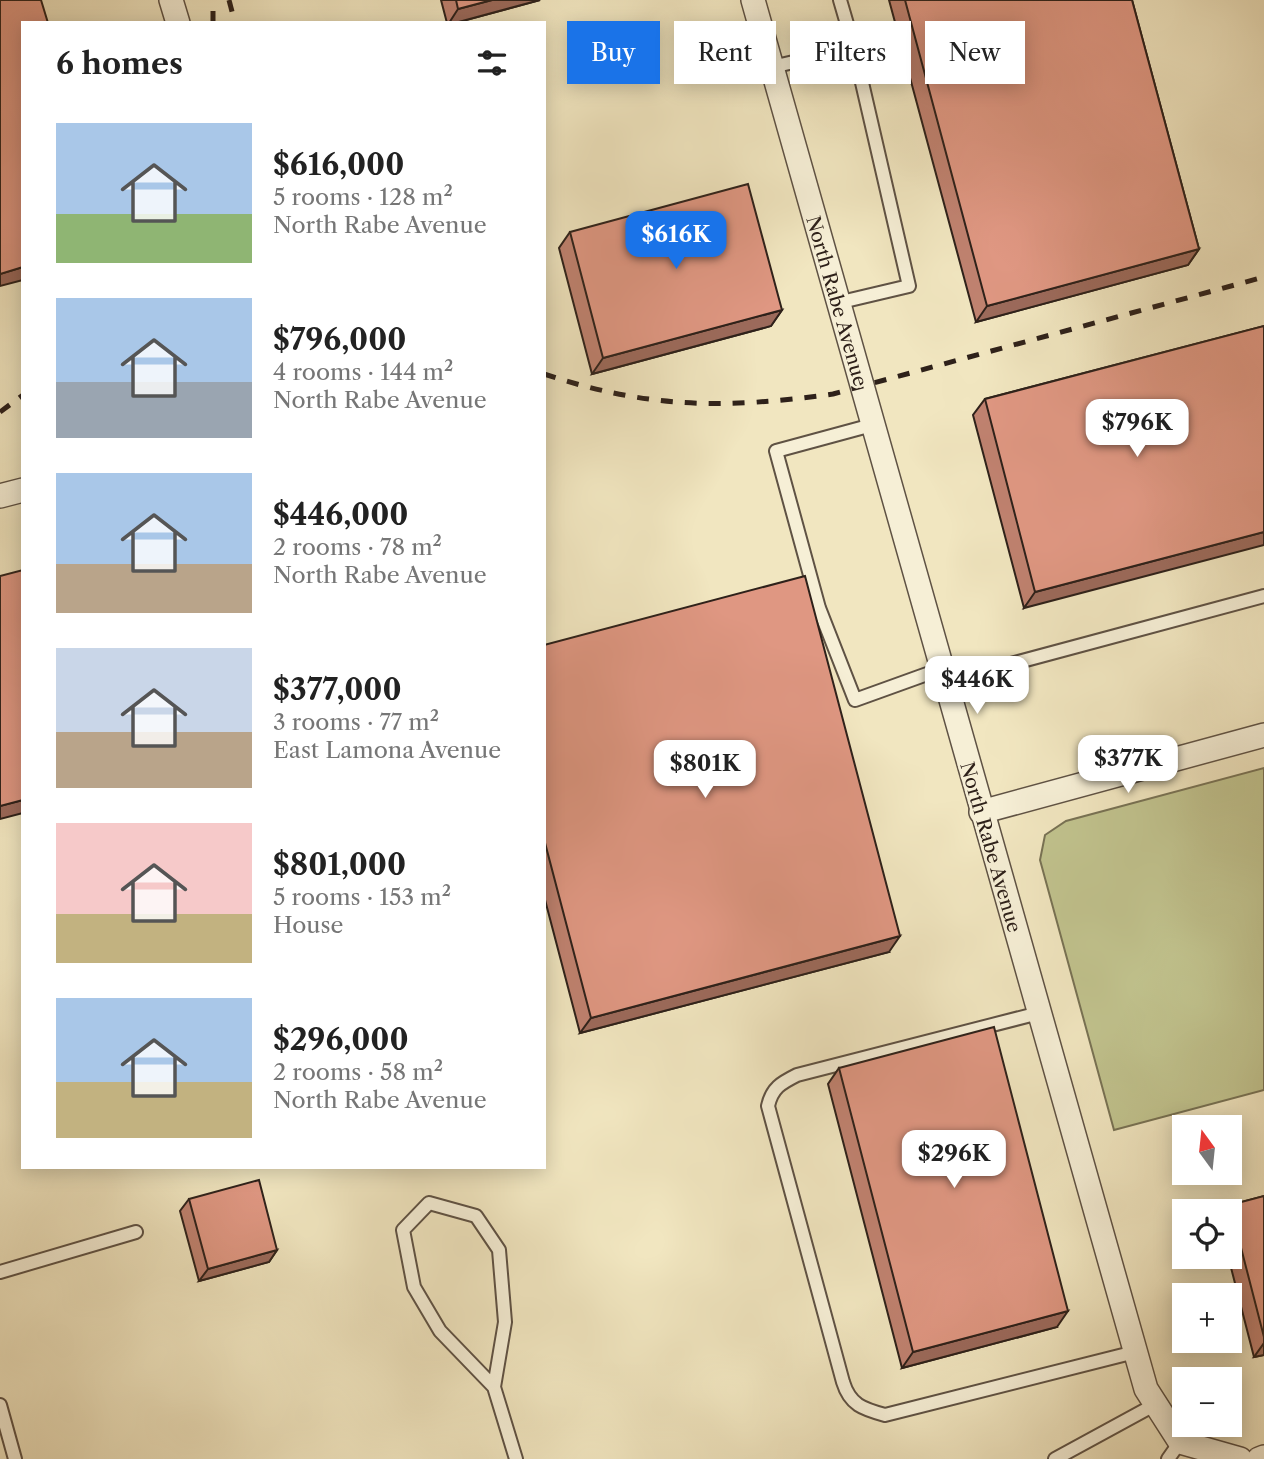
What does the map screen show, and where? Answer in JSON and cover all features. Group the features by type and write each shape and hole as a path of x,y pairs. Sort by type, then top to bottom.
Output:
{"street":[{"path":"171,0 177,21"},
{"name":"North Rabe Avenue","path":"753,0 759,21"},
{"name":"North Rabe Avenue","path":"776,82 1135,1352 1146,1389 1156,1404 1174,1451"},
{"path":"0,496 21,491"},
{"path":"981,812 1264,735"},
{"path":"1174,1451 1240,1459"},
{"path":"1259,1459 1264,1458"}],"lane":[{"path":"840,0 846,21"},
{"path":"837,303 909,286 862,84"},
{"path":"872,425 776,452 819,608 855,700 1264,596"},
{"path":"1039,1013 797,1075 771,1093 768,1106 843,1382 847,1396 860,1409 885,1415 1135,1352"},
{"path":"494,1388 505,1322 499,1250 476,1216 429,1203 403,1230 414,1287 440,1331 494,1388 516,1459"},
{"path":"0,1272 136,1231"},
{"path":"1055,1459 1156,1404"},
{"path":"0,1405 15,1459"}],"green space":[{"path":"1264,768 1264,1090 1114,1130 1040,860 1045,835 1066,821"}],"building":[{"path":"0,0 41,0 47,21 21,21 21,268 0,274"},
{"path":"456,0 492,0 458,9"},
{"path":"905,0 1132,0 1199,249 987,306 928,84 1025,84 1025,21 925,21 925,75"},
{"path":"748,184 782,310 603,358 570,232"},
{"path":"1264,326 1264,532 1035,592 985,399"},
{"path":"21,571 21,801 0,806 0,576"},
{"path":"805,576 900,936 591,1018 546,847 546,644"},
{"path":"994,1027 1068,1311 913,1352 839,1068"},
{"path":"259,1180 277,1250 208,1269 189,1199"},
{"path":"1264,1196 1264,1337 1242,1252 1242,1202"}],"railway":[{"path":"213,0 213,21"},
{"path":"229,0 234,21"},
{"path":"546,375 619,394 687,403 757,402 833,394 1264,277"},
{"path":"0,412 21,396"}]}
